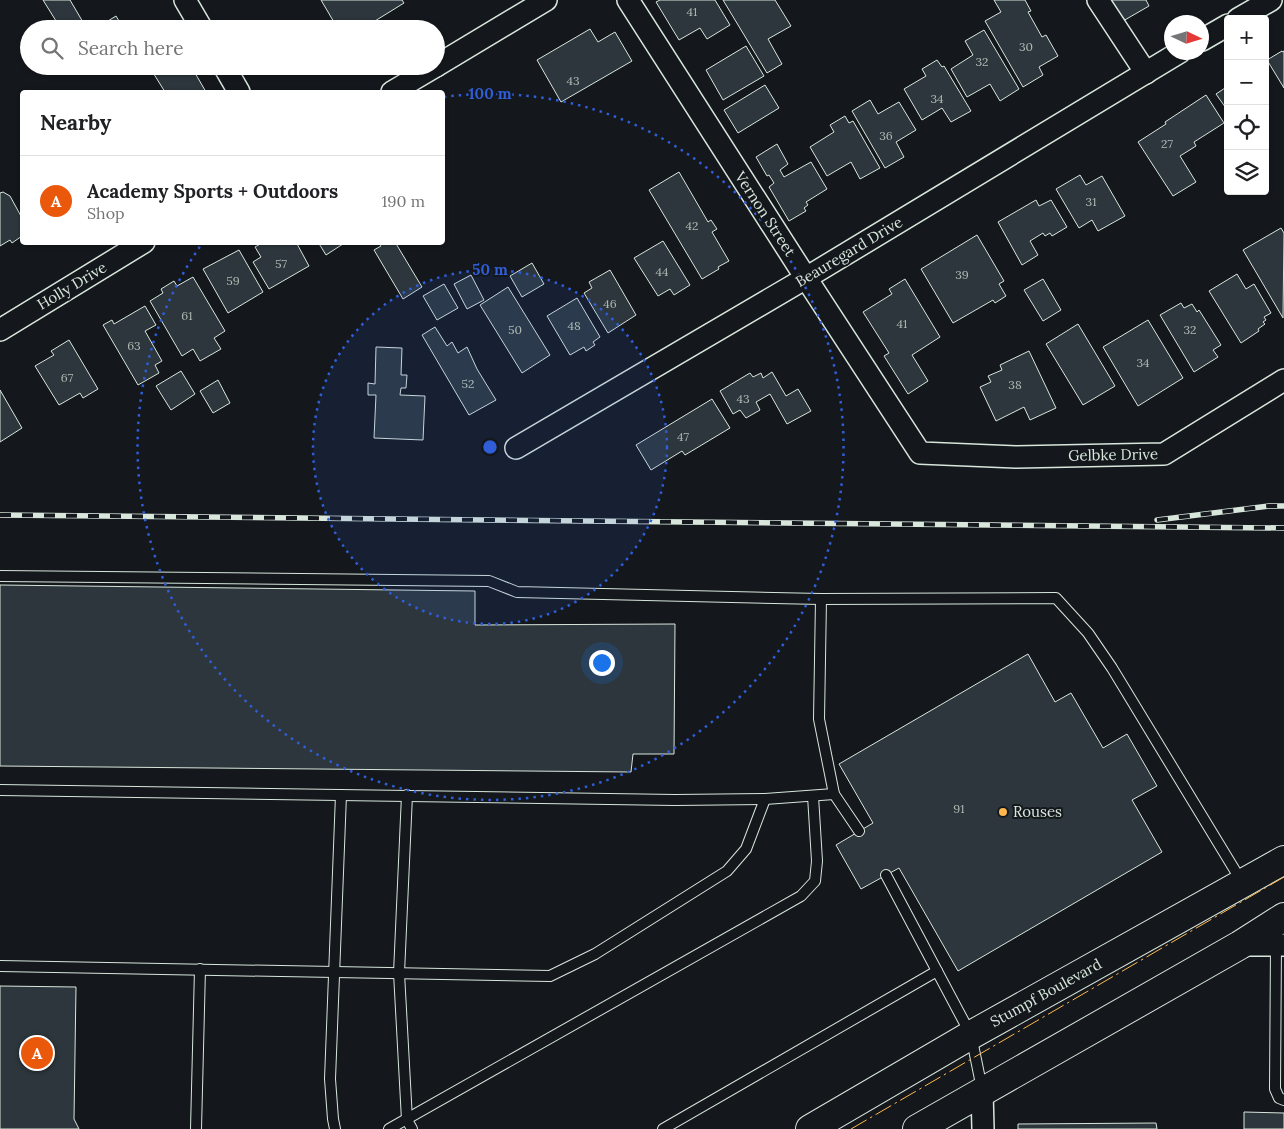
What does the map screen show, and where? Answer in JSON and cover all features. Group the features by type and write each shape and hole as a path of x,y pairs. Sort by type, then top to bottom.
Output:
{"main road":[{"name":"Stumpf Boulevard","path":"810,1129 971,1035 1284,860"},
{"path":"917,1129 1240,945 1284,917"}],"street":[{"path":"185,0 197,20"},
{"path":"445,61 546,0"},
{"name":"Vernon Street","path":"628,0 920,453"},
{"path":"1098,0 1146,72"},
{"path":"1245,15 1271,0"},
{"path":"1209,36 1224,27"},
{"name":"Beauregard Drive","path":"516,448 806,278 1166,60"},
{"path":"229,75 238,90"},
{"path":"395,90 421,75"},
{"name":"Holly Drive","path":"0,330 139,245"},
{"name":"Gelbke Drive","path":"920,453 1016,457 1164,454 1284,380"},
{"path":"1240,945 1280,945"},
{"path":"982,1091 982,1129"}],"lane":[{"path":"0,576 490,581 517,592 821,599 1056,598 1088,633 1112,668 1242,883"},
{"path":"821,599 819,720 834,794 859,831"},
{"path":"0,790 675,800 765,799 834,794"},
{"path":"336,1129 333,1119 330,1079 341,795"},
{"path":"407,795 399,973 409,1124"},
{"path":"389,1129 409,1124 801,896 815,881 817,861 813,796"},
{"path":"0,966 550,976 595,954 727,871 746,849 765,799"},
{"path":"886,875 971,1035 982,1091"},
{"path":"1280,945 1275,1089 1279,1098 1284,1100"},
{"path":"196,1129 200,969"},
{"path":"663,1129 937,971"}],"building":[{"path":"43,0 70,0 82,20 55,20"},
{"path":"321,0 402,0 404,3 377,20 333,20"},
{"path":"660,0 715,0 730,25 707,39 700,28 679,40 656,2"},
{"path":"723,0 775,0 791,26 768,39 782,64 767,73"},
{"path":"994,0 1025,0 1031,11 1028,12 1042,37 1046,35 1058,56 1039,67 1043,75 1023,87 985,21 1001,12"},
{"path":"1099,0 1146,0 1149,6 1123,21"},
{"path":"116,16 118,20 110,20"},
{"path":"590,29 598,42 615,32 632,61 561,102 537,60"},
{"path":"984,30 1019,89 1000,101 990,84 967,97 951,69 973,55 965,41"},
{"path":"746,46 764,76 723,100 706,70"},
{"path":"1284,51 1284,88 1269,63 1269,59"},
{"path":"937,60 942,67 944,66 971,111 951,122 942,108 922,120 904,89 926,76 922,69"},
{"path":"154,75 196,75 205,90 164,90"},
{"path":"765,85 779,108 738,133 724,110"},
{"path":"1224,89 1224,105 1216,94"},
{"path":"1206,95 1224,123 1194,142 1196,146 1180,156 1196,182 1173,196 1138,142 1166,124 1165,122"},
{"path":"870,100 878,114 899,102 916,130 896,142 904,157 885,168 852,111"},
{"path":"845,116 849,123 853,121 880,168 860,179 851,162 827,176 810,147 834,132 830,125"},
{"path":"777,144 788,164 780,170 784,177 811,162 827,189 806,202 808,205 804,208 806,211 789,221 769,187 774,183 769,175 767,176 756,157"},
{"path":"679,172 708,222 711,220 717,229 712,232 729,261 702,279 649,190"},
{"path":"1080,175 1086,185 1102,176 1125,216 1098,231 1092,220 1079,228 1056,189"},
{"path":"3,192 10,196 20,214 20,237 12,243 10,240 0,246 0,193"},
{"path":"1036,200 1039,206 1051,200 1067,227 1052,236 1050,233 1045,236 1043,233 1030,241 1038,255 1022,265 998,222"},
{"path":"1281,228 1284,233 1283,318 1243,250"},
{"path":"977,235 1004,281 999,284 1006,296 995,303 993,300 953,323 921,269"},
{"path":"663,241 690,285 674,295 670,289 658,296 634,258"},
{"path":"259,245 298,245 309,266 269,289 253,262 261,257 255,247"},
{"path":"320,245 341,245 326,255"},
{"path":"397,245 422,287 403,299 374,250 381,246"},
{"path":"239,250 263,292 228,313 203,269"},
{"path":"532,263 544,284 522,297 510,276"},
{"path":"610,270 636,315 608,333 584,293 592,288 589,282"},
{"path":"1237,274 1246,289 1254,284 1271,313 1264,317 1266,320 1263,322 1265,324 1258,329 1259,331 1241,343 1209,291"},
{"path":"471,275 484,300 467,309 454,284"},
{"path":"193,277 225,331 214,338 221,349 200,361 193,349 182,356 150,301 163,293 161,289 174,281 177,286"},
{"path":"905,279 940,337 912,355 928,381 908,394 884,356 889,353 863,312 892,294 889,289"},
{"path":"1043,279 1061,310 1043,321 1024,290"},
{"path":"444,284 458,308 437,320 423,296"},
{"path":"508,287 550,355 522,373 480,305"},
{"path":"577,298 600,337 593,342 595,345 586,351 584,347 570,355 547,316"},
{"path":"1181,303 1184,308 1192,304 1197,312 1199,310 1221,345 1213,350 1218,357 1194,372 1160,315"},
{"path":"145,306 156,325 145,331 162,361 155,365 159,373 138,385 103,325 112,320 114,324"},
{"path":"1148,320 1183,378 1138,406 1103,347"},
{"path":"1078,324 1115,386 1083,405 1046,344"},
{"path":"435,327 447,346 452,342 458,353 467,347 477,369 496,400 469,415 422,335"},
{"path":"69,340 98,389 83,398 80,393 59,405 35,366 54,355 51,351"},
{"path":"376,347 402,348 401,375 407,375 406,388 401,388 400,395 425,396 423,440 374,438 376,395 368,395 368,383 375,384"},
{"path":"1029,351 1056,408 1030,420 1024,407 996,421 980,387 991,382 988,376 1002,370 1000,365"},
{"path":"181,371 195,394 171,410 156,386"},
{"path":"772,372 786,396 798,389 811,411 787,424 770,394 756,402 760,410 746,418 740,410 733,414 720,391 750,373 753,377 761,373 763,378"},
{"path":"218,380 230,403 213,413 200,391"},
{"path":"0,390 22,428 0,442"},
{"path":"712,399 730,428 685,455 682,451 651,470 636,445"},
{"path":"0,585 475,591 475,625 675,624 674,754 633,754 631,772 0,766"},
{"name":"Rouses","path":"1028,654 1055,702 1071,693 1103,748 1127,734 1157,786 1132,800 1162,852 958,971 899,868 861,889 836,845 873,823 839,764"},
{"path":"0,986 76,987 74,1119 79,1129 0,1129"},
{"path":"1244,1112 1284,1113 1284,1129 1244,1129"},
{"path":"1156,1123 1157,1129 1018,1129 1018,1124"}],"railway":[{"path":"1157,520 1269,506 1284,506"},
{"path":"0,515 1284,528"}],"power":[{"path":"851,1129 1284,877"}],"place":[{"name":"Rouses","path":"1003,812"},
{"name":"Academy Sports + Outdoors","path":"37,1053"}]}
